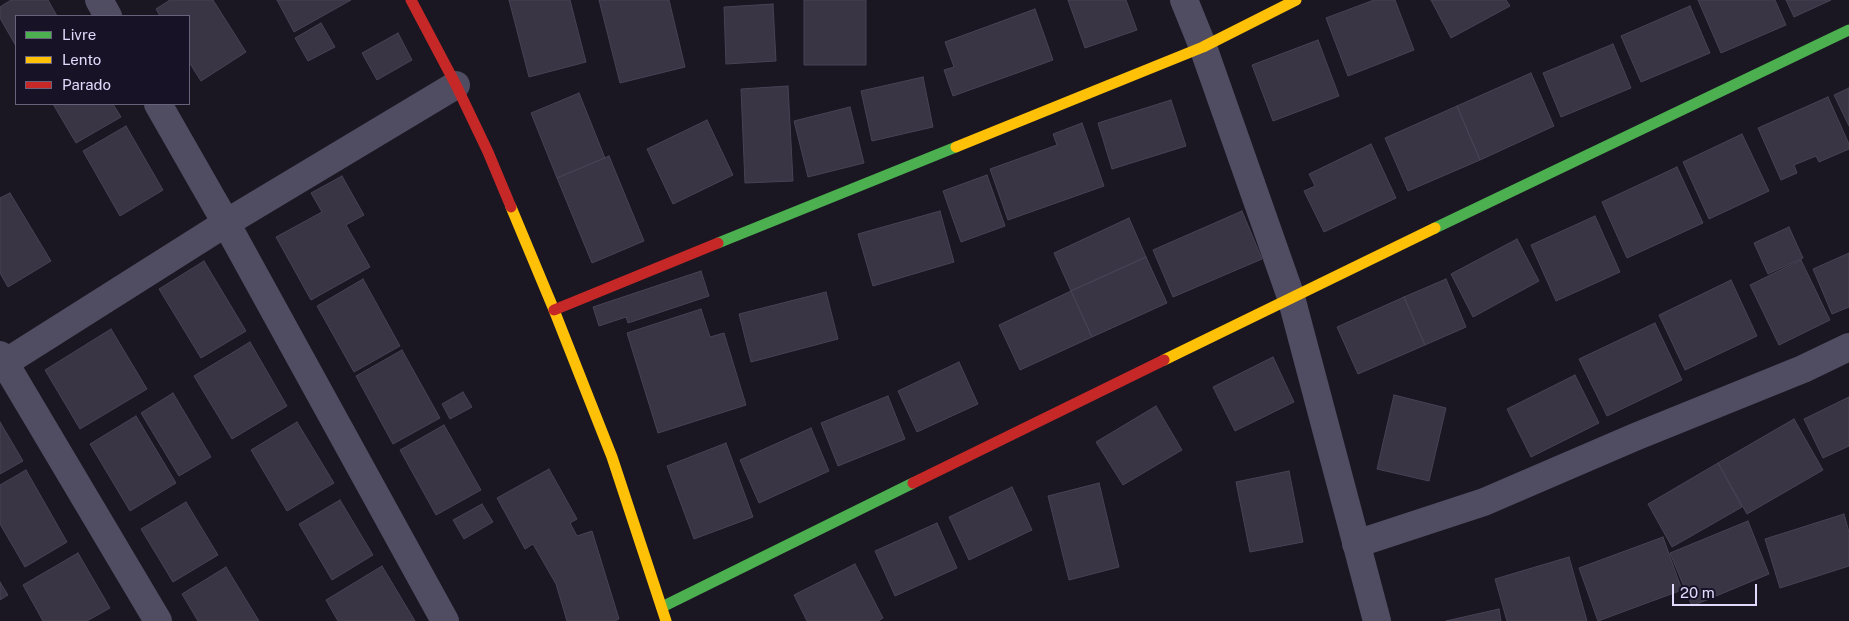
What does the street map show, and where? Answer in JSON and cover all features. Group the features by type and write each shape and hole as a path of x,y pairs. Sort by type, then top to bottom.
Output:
{"street":[{"path":"99,0 107,15"},
{"path":"411,0 488,152 554,310 612,457 666,621"},
{"path":"1184,0 1203,46 1291,297 1377,621"},
{"path":"554,310 1203,46 1296,0"},
{"path":"662,607 1291,297 1849,30"},
{"path":"158,621 2,361 226,223 456,86"},
{"path":"159,105 226,223 445,621"},
{"path":"1356,544 1484,502 1849,347"}],"building":[{"path":"11,0 48,0 56,15 15,15 15,44 0,18 0,7"},
{"path":"170,0 213,0 246,52 201,81 190,64 190,15 159,15 156,9"},
{"path":"277,0 351,0 294,32"},
{"path":"509,0 570,0 586,62 529,77"},
{"path":"599,0 669,0 685,67 620,83"},
{"path":"804,0 866,0 866,65 804,65"},
{"path":"1068,0 1126,0 1137,30 1085,48"},
{"path":"1374,0 1395,0 1414,50 1348,76 1326,18"},
{"path":"1431,0 1506,0 1510,6 1451,38"},
{"path":"1698,0 1775,0 1786,25 1721,53"},
{"path":"1786,0 1831,0 1794,17"},
{"path":"773,4 776,61 726,64 724,7"},
{"path":"1690,6 1710,53 1641,82 1621,36"},
{"path":"1035,9 1053,60 953,96 944,70 954,67 945,42"},
{"path":"321,23 335,47 308,61 295,38"},
{"path":"398,33 412,60 377,80 362,53"},
{"path":"1318,40 1339,96 1273,121 1252,65"},
{"path":"1613,44 1631,88 1561,117 1543,73"},
{"path":"1531,73 1554,126 1480,160 1457,106"},
{"path":"923,77 933,127 872,141 861,91"},
{"path":"788,86 793,181 745,183 741,89"},
{"path":"1849,88 1849,126 1834,95"},
{"path":"579,93 605,158 557,178 531,113"},
{"path":"1828,97 1849,144 1849,149 1819,162 1816,156 1794,165 1797,173 1781,180 1758,128"},
{"path":"1171,100 1186,146 1112,169 1098,123"},
{"path":"54,105 114,105 121,117 76,143"},
{"path":"1457,106 1480,160 1408,191 1385,138"},
{"path":"850,107 864,163 808,177 794,121"},
{"path":"707,120 733,175 673,204 647,149"},
{"path":"1082,123 1104,186 1008,220 990,169 1057,145 1053,134"},
{"path":"126,126 163,190 120,216 83,151"},
{"path":"1742,134 1769,191 1709,219 1683,162"},
{"path":"1371,144 1396,198 1324,232 1304,191 1315,186 1309,174"},
{"path":"609,156 644,241 592,263 557,178"},
{"path":"1677,167 1703,223 1627,258 1602,202"},
{"path":"987,175 1005,226 961,242 943,191"},
{"path":"342,176 364,215 346,225 370,267 311,300 276,237 322,212 311,193"},
{"path":"10,193 51,261 8,287 0,273 0,198"},
{"path":"940,211 954,262 873,286 858,234"},
{"path":"1242,211 1262,259 1173,297 1153,250"},
{"path":"1595,216 1620,272 1556,301 1531,245"},
{"path":"1129,218 1146,257 1071,291 1054,253"},
{"path":"1789,227 1803,258 1768,274 1754,243"},
{"path":"1517,239 1539,281 1473,317 1451,274"},
{"path":"1849,253 1849,307 1832,314 1813,269"},
{"path":"1146,257 1167,303 1092,337 1071,291"},
{"path":"1801,260 1830,320 1779,345 1750,285"},
{"path":"204,261 246,331 201,358 159,289"},
{"path":"701,271 709,296 628,323 626,317 599,326 593,307"},
{"path":"363,279 400,346 354,372 317,306"},
{"path":"1446,279 1466,327 1425,345 1404,297"},
{"path":"1731,280 1757,336 1685,370 1659,315"},
{"path":"1071,291 1092,337 1020,370 999,325"},
{"path":"826,292 838,339 751,362 739,314"},
{"path":"1404,297 1425,345 1358,374 1337,327"},
{"path":"701,309 710,337 724,333 746,405 658,433 627,333"},
{"path":"1655,323 1682,380 1607,416 1579,359"},
{"path":"111,329 147,389 80,429 45,370"},
{"path":"250,342 287,406 232,439 194,376"},
{"path":"402,350 440,418 393,444 356,376"},
{"path":"1273,357 1294,402 1235,431 1213,387"},
{"path":"959,362 978,404 917,432 898,391"},
{"path":"1575,375 1599,423 1531,457 1507,409"},
{"path":"463,392 472,407 450,419 442,404"},
{"path":"173,393 211,457 179,476 141,413"},
{"path":"1394,395 1446,408 1429,481 1377,469"},
{"path":"888,396 905,439 838,466 821,423"},
{"path":"1849,397 1849,446 1823,458 1804,419"},
{"path":"1156,406 1182,450 1123,485 1096,442"},
{"path":"136,416 176,483 130,511 90,444"},
{"path":"1794,419 1823,470 1747,514 1718,463"},
{"path":"0,422 23,461 0,474"},
{"path":"297,422 334,483 287,511 251,450"},
{"path":"444,425 481,490 436,515 400,450"},
{"path":"811,428 829,471 759,503 740,460"},
{"path":"726,443 753,517 694,539 667,466"},
{"path":"1718,463 1742,507 1672,547 1648,504"},
{"path":"549,469 577,519 570,523 577,536 592,531 619,619 615,621 567,621 556,584 533,544 525,549 497,498"},
{"path":"26,470 67,542 25,567 0,524 0,485"},
{"path":"1289,471 1303,542 1250,552 1236,482"},
{"path":"1099,483 1119,567 1069,580 1048,496"},
{"path":"1012,487 1032,530 969,560 949,517"},
{"path":"340,500 373,555 332,580 299,524"},
{"path":"186,502 218,555 173,582 141,529"},
{"path":"482,504 493,522 464,539 453,520"},
{"path":"1844,514 1849,532 1849,566 1780,588 1765,539"},
{"path":"1748,521 1769,574 1692,606 1670,553"},
{"path":"937,523 957,568 895,596 875,551"},
{"path":"1663,537 1682,590 1598,621 1579,568"},
{"path":"78,553 110,608 87,621 43,621 23,585"},
{"path":"1569,557 1587,621 1507,621 1495,579"},
{"path":"855,564 883,618 878,621 807,621 794,595"},
{"path":"382,566 415,621 338,621 326,600"},
{"path":"226,567 259,621 198,621 182,594"},
{"path":"0,582 8,595 0,600"},
{"path":"1499,609 1501,621 1446,621"}],"traffic: fast":[{"path":"1435,228 1849,30"},
{"path":"718,243 956,147"},
{"path":"662,607 913,483"}],"traffic: slow":[{"path":"956,147 1203,47 1296,0"},
{"path":"511,207 612,457 666,621"},
{"path":"1164,360 1435,228"}],"traffic: jam":[{"path":"411,0 456,85 488,152 511,207"},
{"path":"554,310 718,243"},
{"path":"913,483 1164,360"}]}
